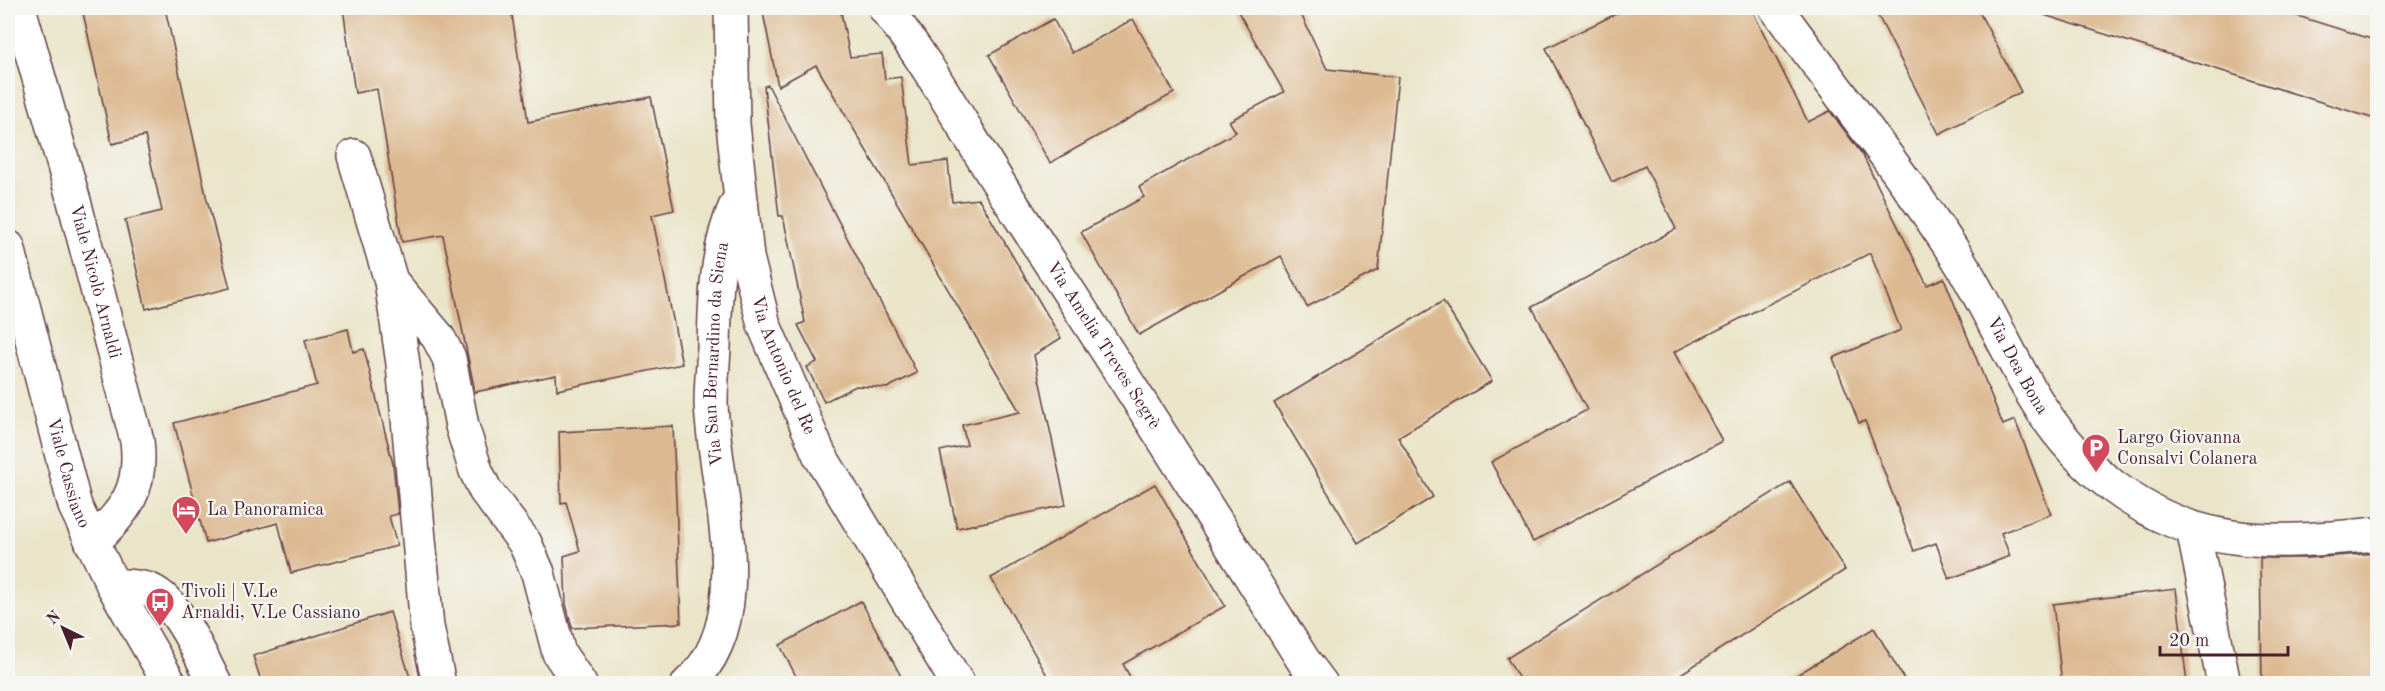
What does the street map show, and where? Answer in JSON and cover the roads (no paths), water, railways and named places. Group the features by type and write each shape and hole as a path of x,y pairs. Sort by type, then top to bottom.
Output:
{"street":[{"name":"Viale Nicolò Arnaldi","path":"19,8 74,201 137,441 140,462 133,494 114,521 92,543"},
{"name":"Via Antonio del Re","path":"731,8 733,124 747,258 764,325 800,413 840,492 958,684"},
{"name":"Via Amelia Treves Segrè","path":"885,8 923,60 985,163 1156,425 1303,660 1321,684"},
{"name":"Via Dea Bona","path":"1776,8 1951,248 2031,392 2067,444 2120,493 2148,509 2193,529 2257,539 2378,534"},
{"path":"354,156 391,281 403,364 427,627 439,684"},
{"name":"Via San Bernardino da Siena","path":"688,684 702,669 715,649 729,590 730,568 711,402 716,290 726,230 741,195"},
{"name":"Viale Cassiano","path":"8,247 63,467 75,506 113,585 170,684"},
{"path":"391,281 438,337 449,358 462,426 476,471 485,490 525,543 538,573 559,653 580,684"},
{"path":"2193,529 2224,684"},
{"path":"113,585 148,589 161,597 178,616 215,684"}],"place":[{"name":"Largo Giovanna Consalvi Colanera","path":"2096,474"},
{"name":"La Panoramica","path":"186,536"},
{"name":"Tivoli | V.Le Arnaldi, V.Le Cassiano","path":"160,628"}]}
